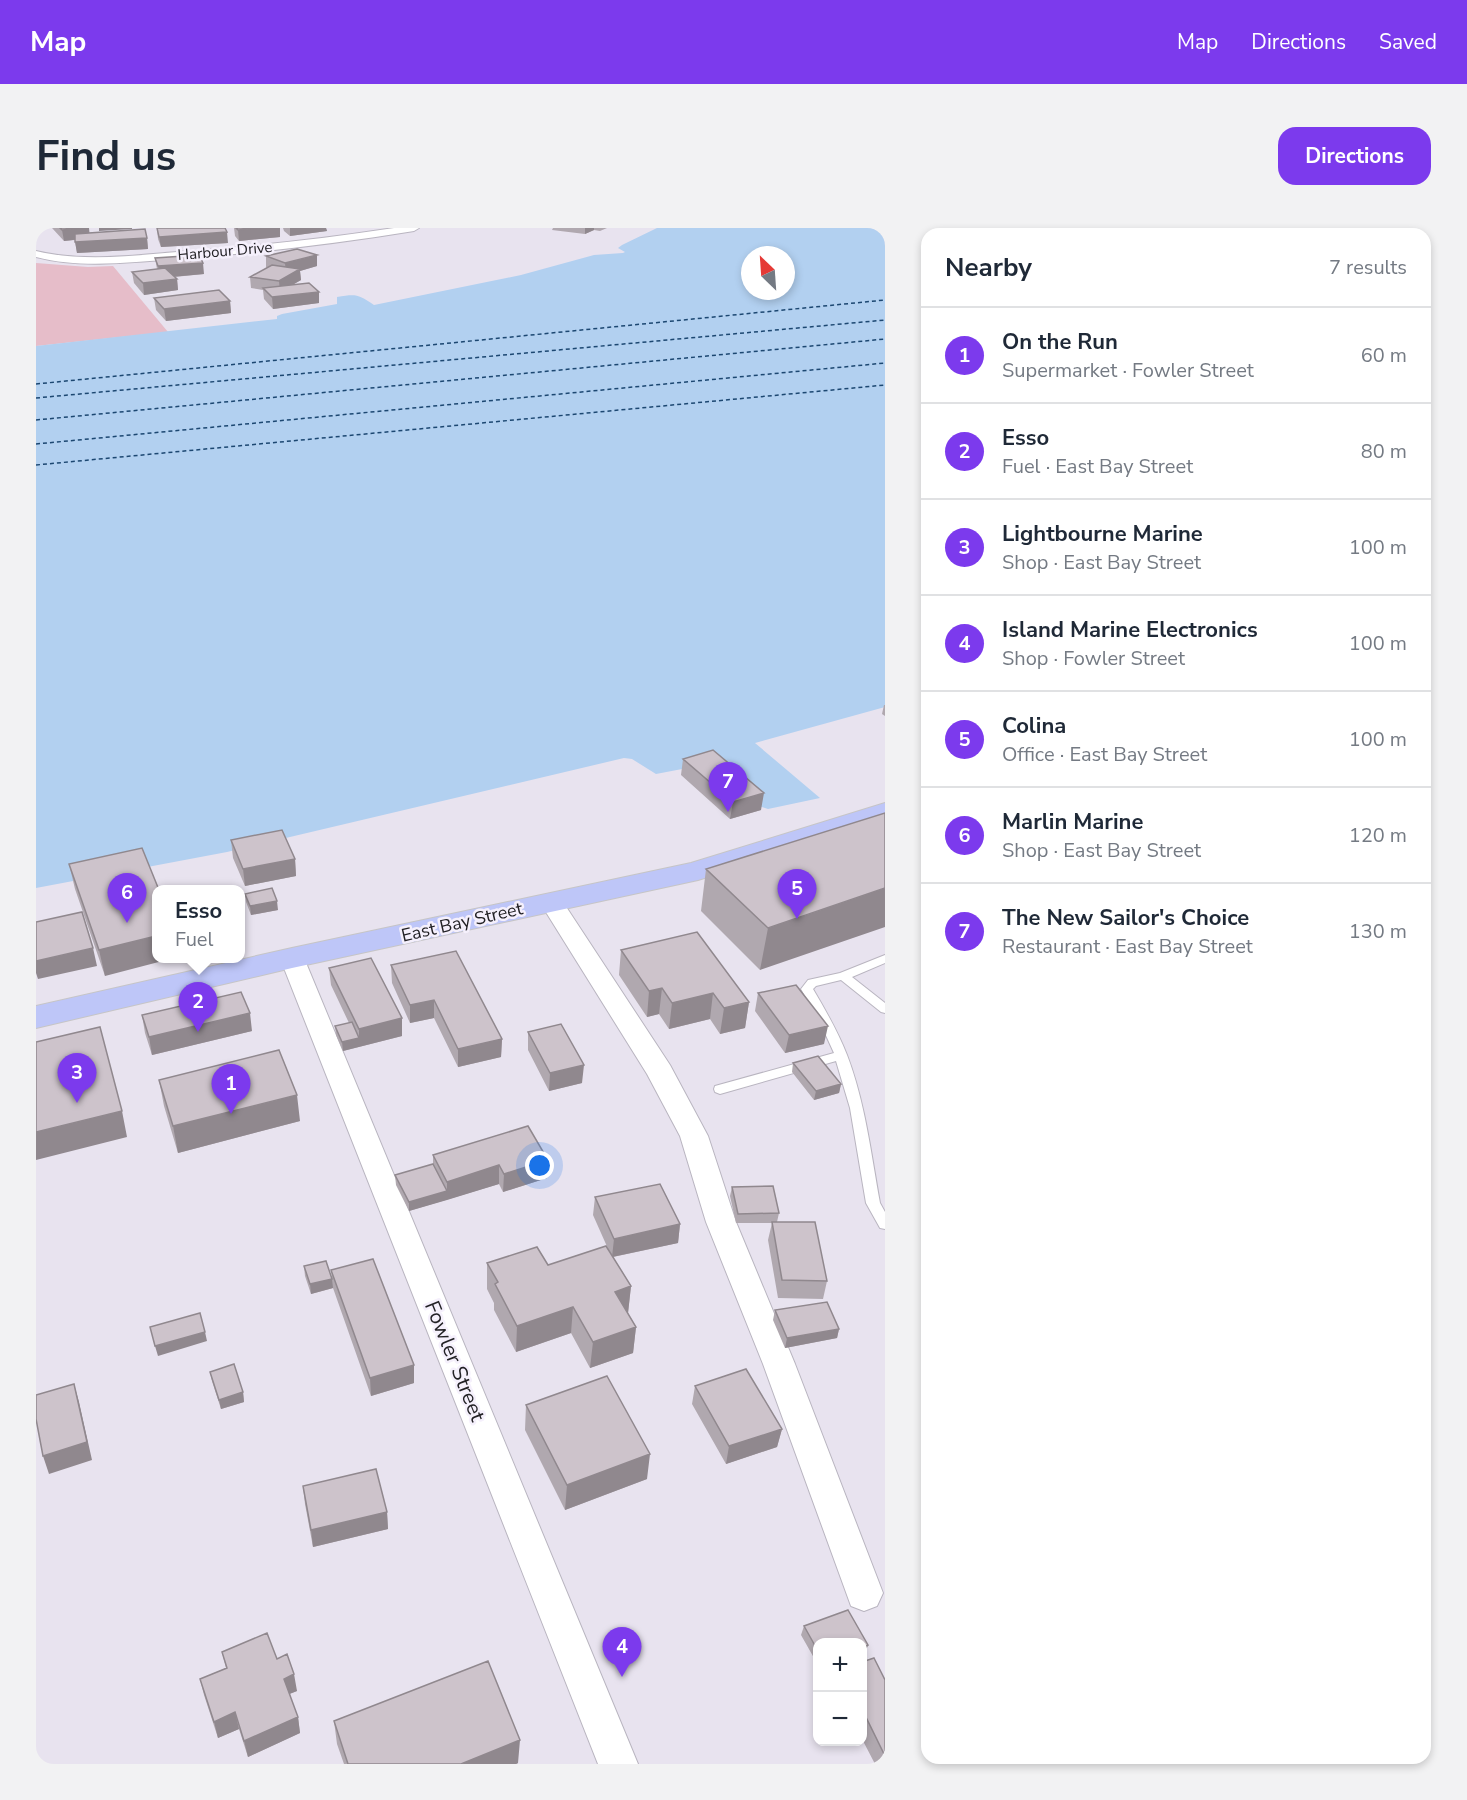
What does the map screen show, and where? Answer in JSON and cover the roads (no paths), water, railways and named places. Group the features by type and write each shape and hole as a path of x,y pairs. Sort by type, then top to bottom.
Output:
{"highway":[{"name":"East Bay Street","path":"36,1017 292,958 698,871 869,821"}],"street":[{"name":"Harbour Drive","path":"38,250 79,261 128,259 329,242 414,228"},
{"path":"551,901 660,1072 694,1136 721,1222 779,1364 864,1593"},
{"name":"Fowler Street","path":"292,958 618,1764"}],"lane":[{"path":"885,959 843,976 812,982 807,989 825,1020 841,1055 857,1108 873,1203 885,1224"},
{"path":"843,976 885,1009"},
{"path":"720,1089 841,1055"}],"water":[{"path":"657,228 885,228 885,707 755,743 820,798 768,809 759,806 703,765 656,774 632,759 624,758 227,852 36,888 36,346 277,319 277,316 282,314 337,304 337,297 343,296 357,296 374,305 521,275 594,255 625,252 618,248"}],"place":[{"name":"The New Sailor's Choice","path":"728,812"},
{"name":"Colina","path":"797,919"},
{"name":"Marlin Marine","path":"127,923"},
{"name":"Esso","path":"198,1032"},
{"name":"Lightbourne Marine","path":"77,1103"},
{"name":"On the Run","path":"231,1114"},
{"name":"Island Marine Electronics","path":"622,1677"}]}
